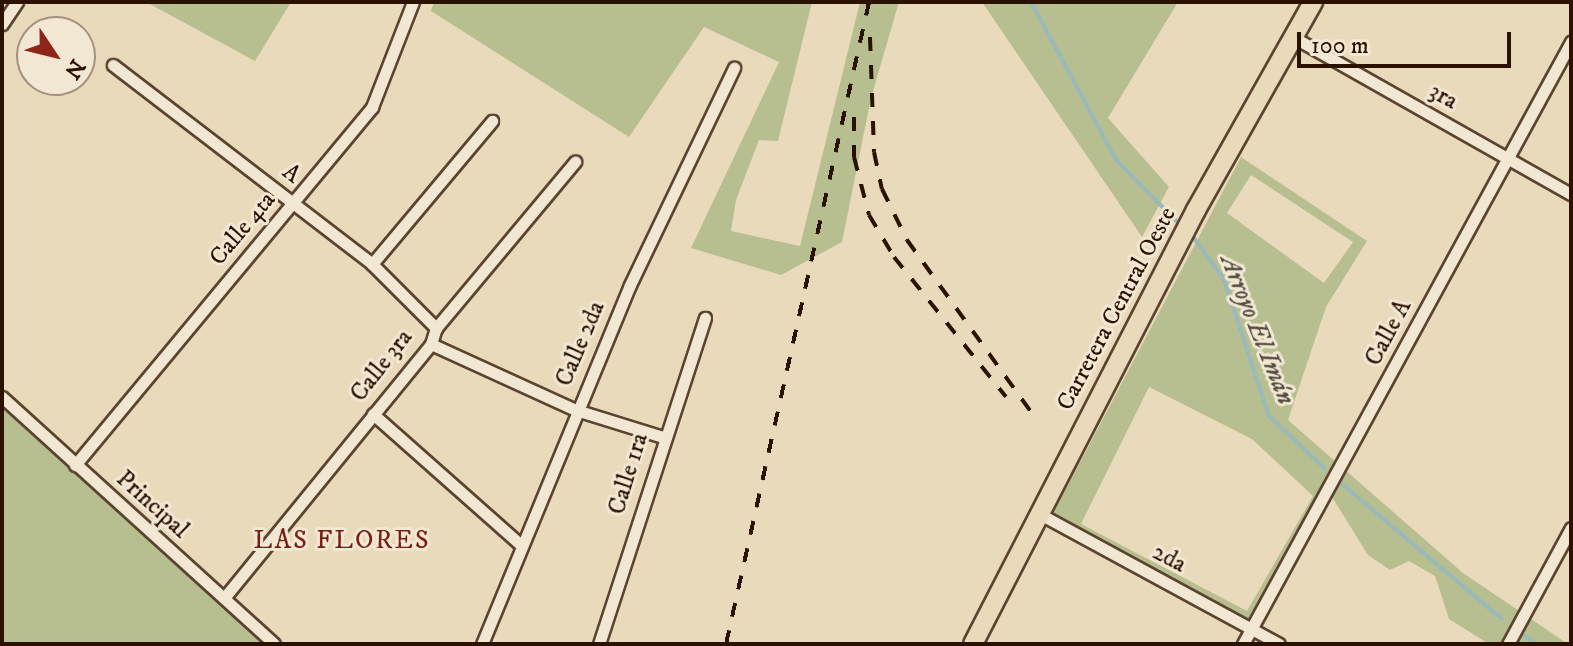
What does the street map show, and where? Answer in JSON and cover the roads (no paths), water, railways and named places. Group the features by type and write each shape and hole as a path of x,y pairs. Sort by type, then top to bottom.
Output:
{"main road":[{"name":"Carretera Central Oeste","path":"973,644 1196,210 1313,2"}],"street":[{"path":"2,24 17,2"},
{"name":"Calle 4ta","path":"75,465 372,107 413,2"},
{"name":"3ra","path":"1293,37 1571,194"},
{"name":"Calle A","path":"1243,644 1571,42"},
{"name":"A","path":"113,65 372,264 436,328"},
{"name":"Calle 2da","path":"482,644 520,544 662,213 734,68"},
{"path":"372,264 492,121"},
{"name":"Calle 3ra","path":"224,598 431,344 436,328 575,162"},
{"name":"Calle 1ra","path":"599,644 663,437 705,318"},
{"path":"431,344 576,410 663,437"},
{"name":"Principal","path":"2,397 274,644"},
{"path":"373,414 520,544"},
{"name":"2da","path":"1038,513 1279,644"},
{"path":"1508,644 1571,528"}],"waterway":[{"name":"Arroyo El Imán","path":"1031,2 1116,160 1181,226"},
{"name":"Arroyo El Imán","path":"1191,234 1224,280 1269,416 1325,469"},
{"name":"Arroyo El Imán","path":"1342,484 1502,619"},
{"name":"Arroyo El Imán","path":"1524,635 1536,644"}],"railway":[{"path":"726,644 869,2"},
{"path":"870,37 874,152 882,189 907,240 1031,412"},
{"path":"854,117 854,157 869,215 894,257 1006,397"}],"district":[{"name":"LAS FLORES","path":"342,541"}]}
